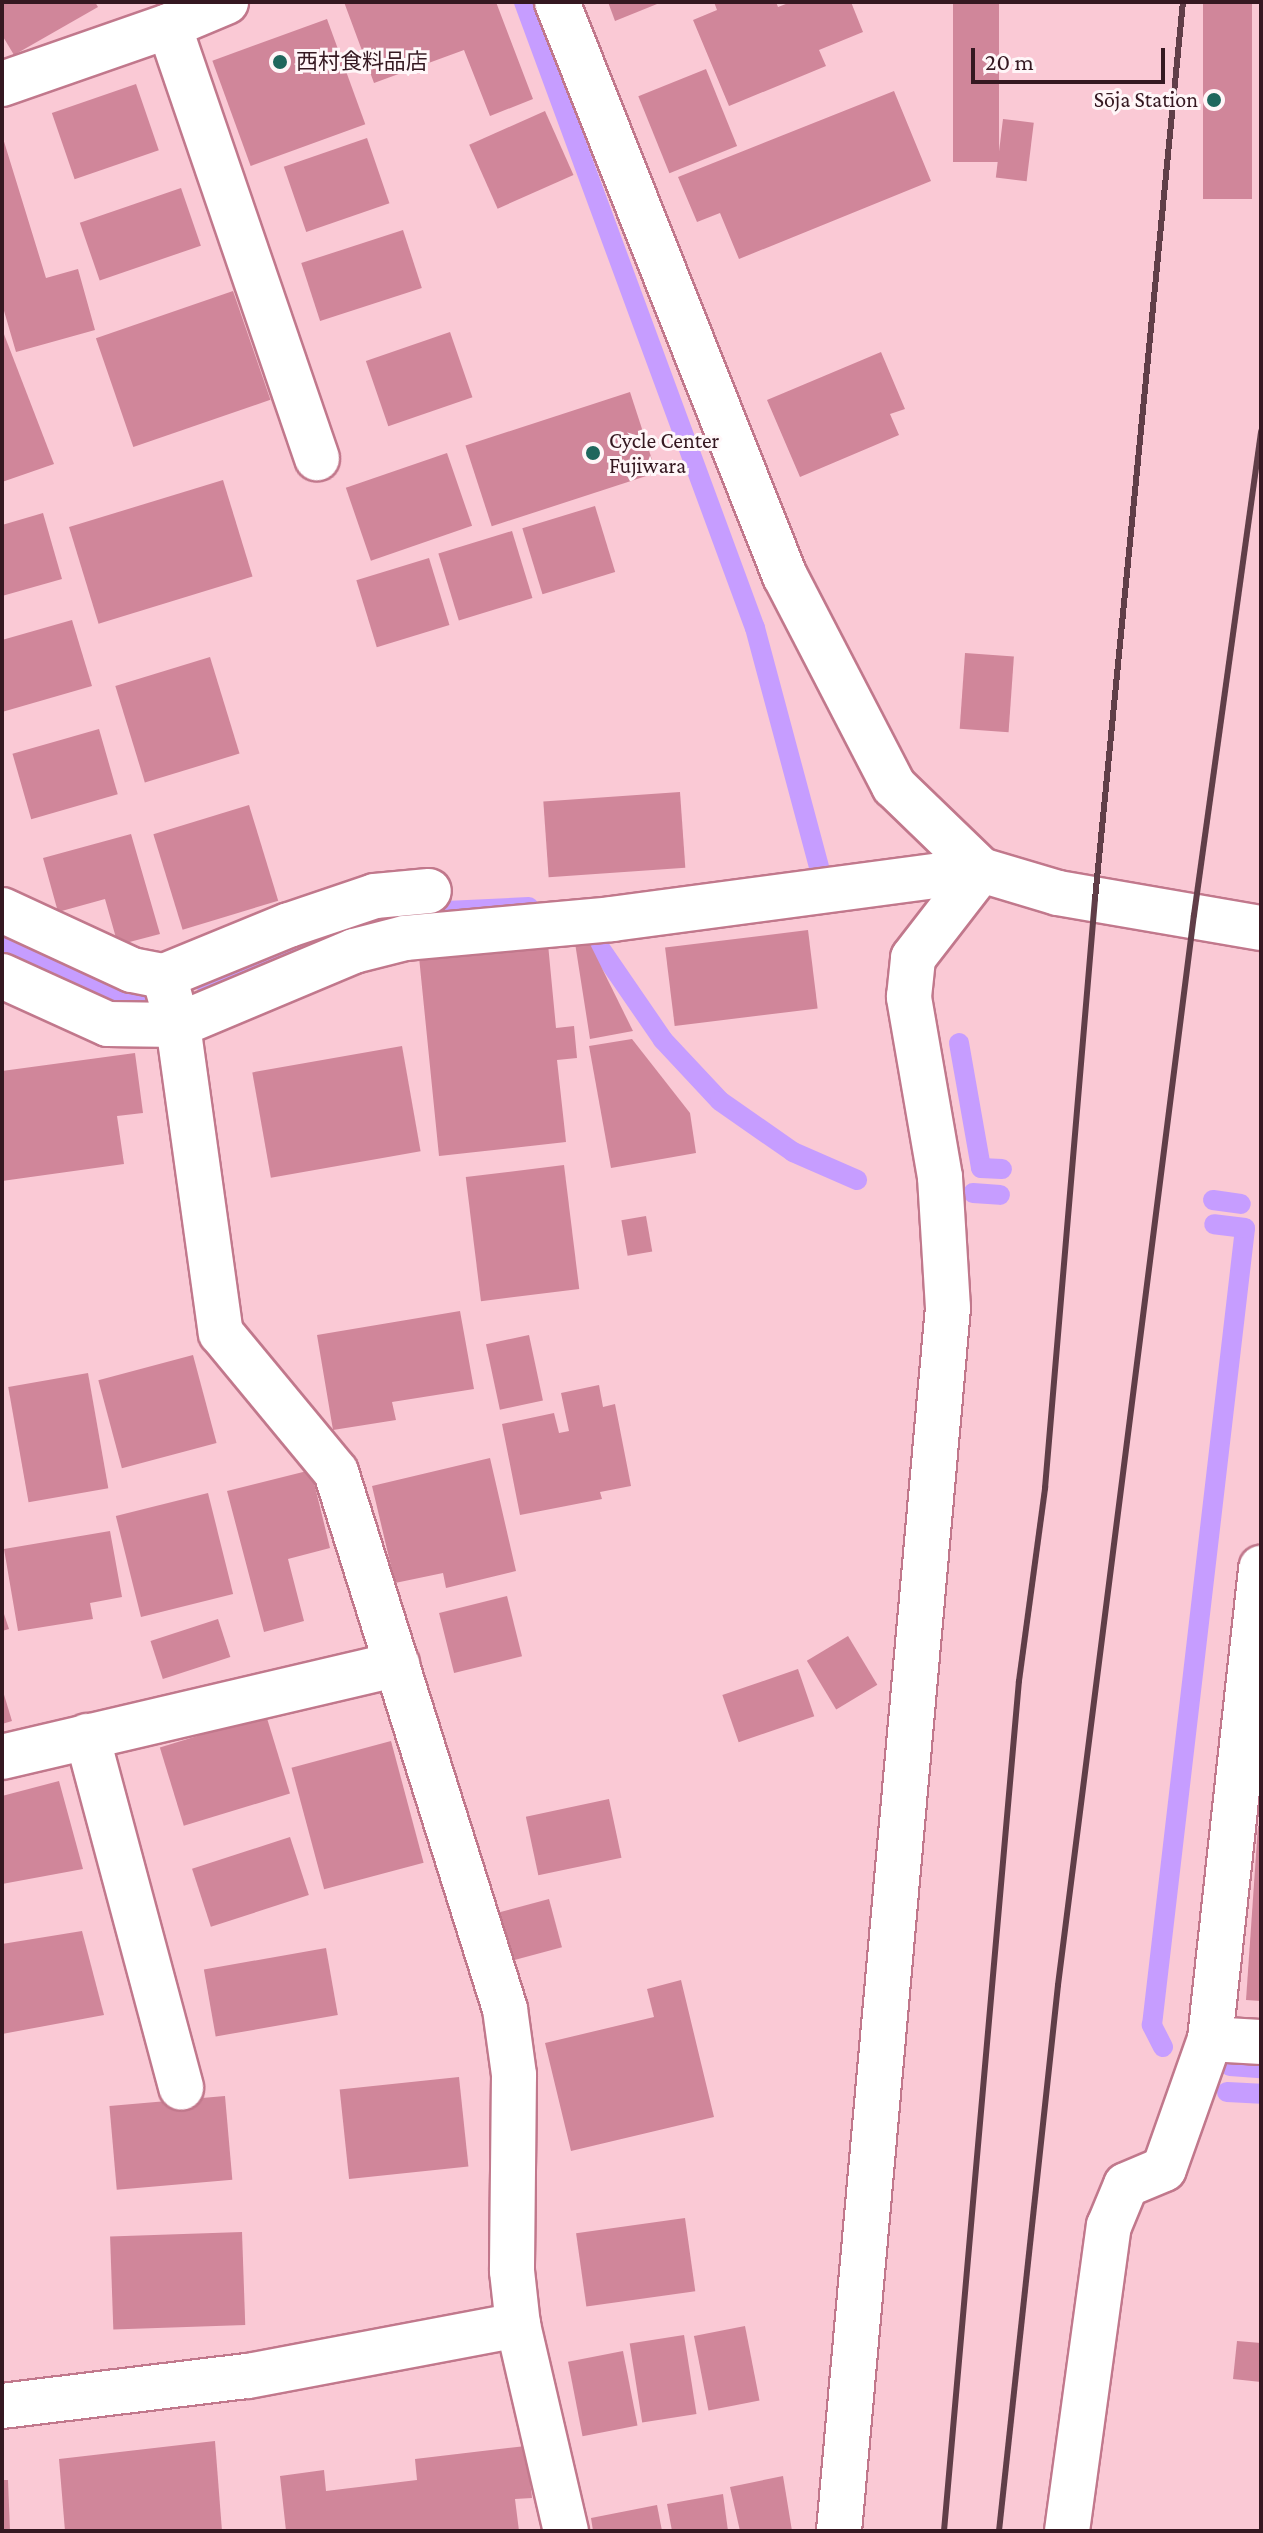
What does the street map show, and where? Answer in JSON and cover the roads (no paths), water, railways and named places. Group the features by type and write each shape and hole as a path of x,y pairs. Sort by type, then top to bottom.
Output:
{"street":[{"path":"2,84 169,26 226,2"},
{"path":"557,2 785,576 894,786 981,870"},
{"path":"169,26 317,458"},
{"path":"839,2531 948,1308 940,1177 909,997 913,958 981,870"},
{"path":"2,976 108,1024 178,1025 354,951 405,938 529,924 612,919 981,870 1058,893 1261,928"},
{"path":"3,908 132,970 164,976 289,925 375,896 429,891"},
{"path":"164,976 178,1025 221,1333 336,1472 505,2009 514,2075 512,2271 518,2325 566,2531"},
{"path":"1067,2531 1109,2226 1126,2185 1164,2169 1210,2039 1261,1568"},
{"path":"2,1757 397,1664"},
{"path":"87,1736 181,2088"},
{"path":"1210,2039 1261,2042"},
{"path":"2,2406 248,2376 518,2325"}],"waterway":[{"path":"524,2 755,628 819,867"},
{"path":"205,983 286,951 403,913 529,907"},
{"path":"582,922 663,1040 720,1101 793,1152 857,1180"},
{"path":"2,942 118,991 156,994"},
{"path":"959,1043 981,1168 1002,1169"},
{"path":"973,1193 1000,1195"},
{"path":"1213,1200 1241,1204"},
{"path":"1163,2047 1152,2025 1245,1228 1214,1224"},
{"path":"1230,2066 1261,2068"},
{"path":"1227,2092 1261,2094"}],"railway":[{"path":"944,2531 1019,1681 1045,1488 1095,899 1183,2"},
{"path":"999,2531 1058,1985 1194,915 1261,432"}],"place":[{"name":"西村食料品店","path":"280,62"},
{"name":"Sōja Station","path":"1214,100"},
{"name":"Cycle Center Fujiwara","path":"593,453"}]}
